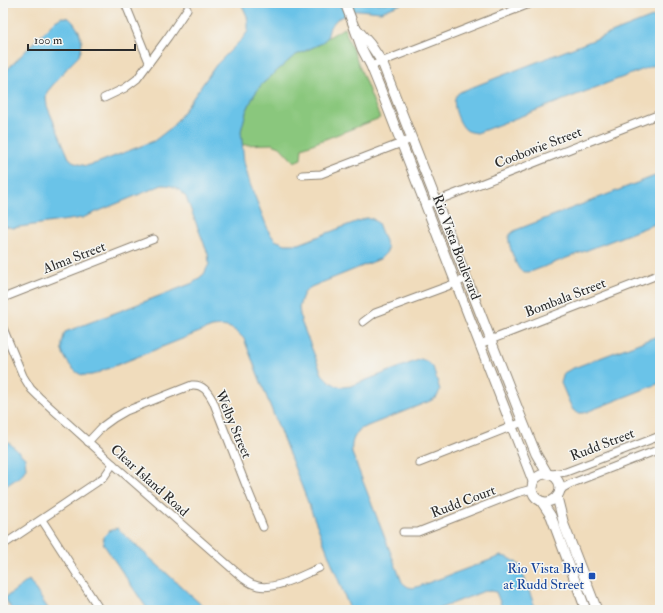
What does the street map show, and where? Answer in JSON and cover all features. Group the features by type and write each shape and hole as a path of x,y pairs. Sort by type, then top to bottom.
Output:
{"street":[{"path":"125,3 149,62"},
{"name":"Rio Vista Boulevard","path":"345,3 362,49 371,66 402,143 526,459 533,485"},
{"path":"371,66 532,3"},
{"path":"104,98 126,88 137,79 187,9"},
{"name":"Rio Vista Boulevard","path":"353,24 370,44 382,62 536,454 550,474"},
{"name":"Coobowie Street","path":"426,204 660,114"},
{"path":"302,175 321,174 412,138"},
{"name":"Alma Street","path":"3,298 154,239"},
{"name":"Bombala Street","path":"480,344 660,274"},
{"path":"363,322 376,313 467,278"},
{"name":"Clear Island Road","path":"3,328 26,383 38,397 244,579 257,586 264,587 275,585 319,568"},
{"name":"Welby Street","path":"88,442 103,426 126,411 187,387 196,385 199,386 206,390 212,401 263,526"},
{"path":"419,463 523,422"},
{"name":"Rudd Street","path":"550,474 572,470 660,436"},
{"name":"Rudd Street","path":"559,495 563,488 570,484 660,449"},
{"path":"3,545 104,477 113,464"},
{"path":"586,610 551,516 541,501 533,494 533,485 537,477 542,474 550,474 559,482 559,495 564,525 597,610"},
{"name":"Rudd Court","path":"403,532 418,532 517,493 533,485"},
{"path":"541,501 546,502 552,500 559,495"},
{"path":"42,520 100,610"}],"green space":[{"path":"344,28 380,118 302,148 301,159 294,162 280,147 272,144 242,145 241,131 246,112 254,95 261,85 294,56 320,44"}],"water":[{"path":"241,3 404,3 381,12 358,10 337,19 330,27 327,38 320,44 294,56 261,85 254,95 246,112 241,131 244,162 250,184 269,232 275,240 285,244 299,244 366,218 373,219 378,223 388,249 380,259 311,287 304,293 299,308 301,321 322,374 337,386 343,387 351,386 421,359 428,362 433,367 440,390 437,397 360,429 352,443 352,453 402,582 412,588 417,587 504,556 516,562 520,566 536,610 503,610 496,592 487,590 436,610 346,610 349,607 244,339 233,329 222,326 212,327 92,375 84,375 76,372 70,366 63,354 62,347 65,332 193,283 204,274 209,264 208,254 186,197 173,186 162,185 82,218 12,228 3,225 3,74 55,21 62,17 69,18 79,31 82,42 81,51 77,58 47,92 47,106 69,158 75,163 86,166 97,163 154,141 172,127 216,65 248,31 247,16"},
{"path":"660,14 660,63 477,133 466,130 460,122 454,104 457,94 460,92"},
{"path":"660,174 660,222 533,271 523,272 518,268 509,244 510,234 516,230"},
{"path":"660,335 660,383 584,413 578,413 573,410 561,383 564,373"},
{"path":"3,437 25,458 26,468 22,475 3,488"},
{"path":"117,528 207,610 148,610 104,545 103,537 109,531"},
{"path":"29,580 49,610 12,610 5,598"}],"place":[{"name":"Rio Vista Bvd at Rudd Street","path":"592,576"}]}
